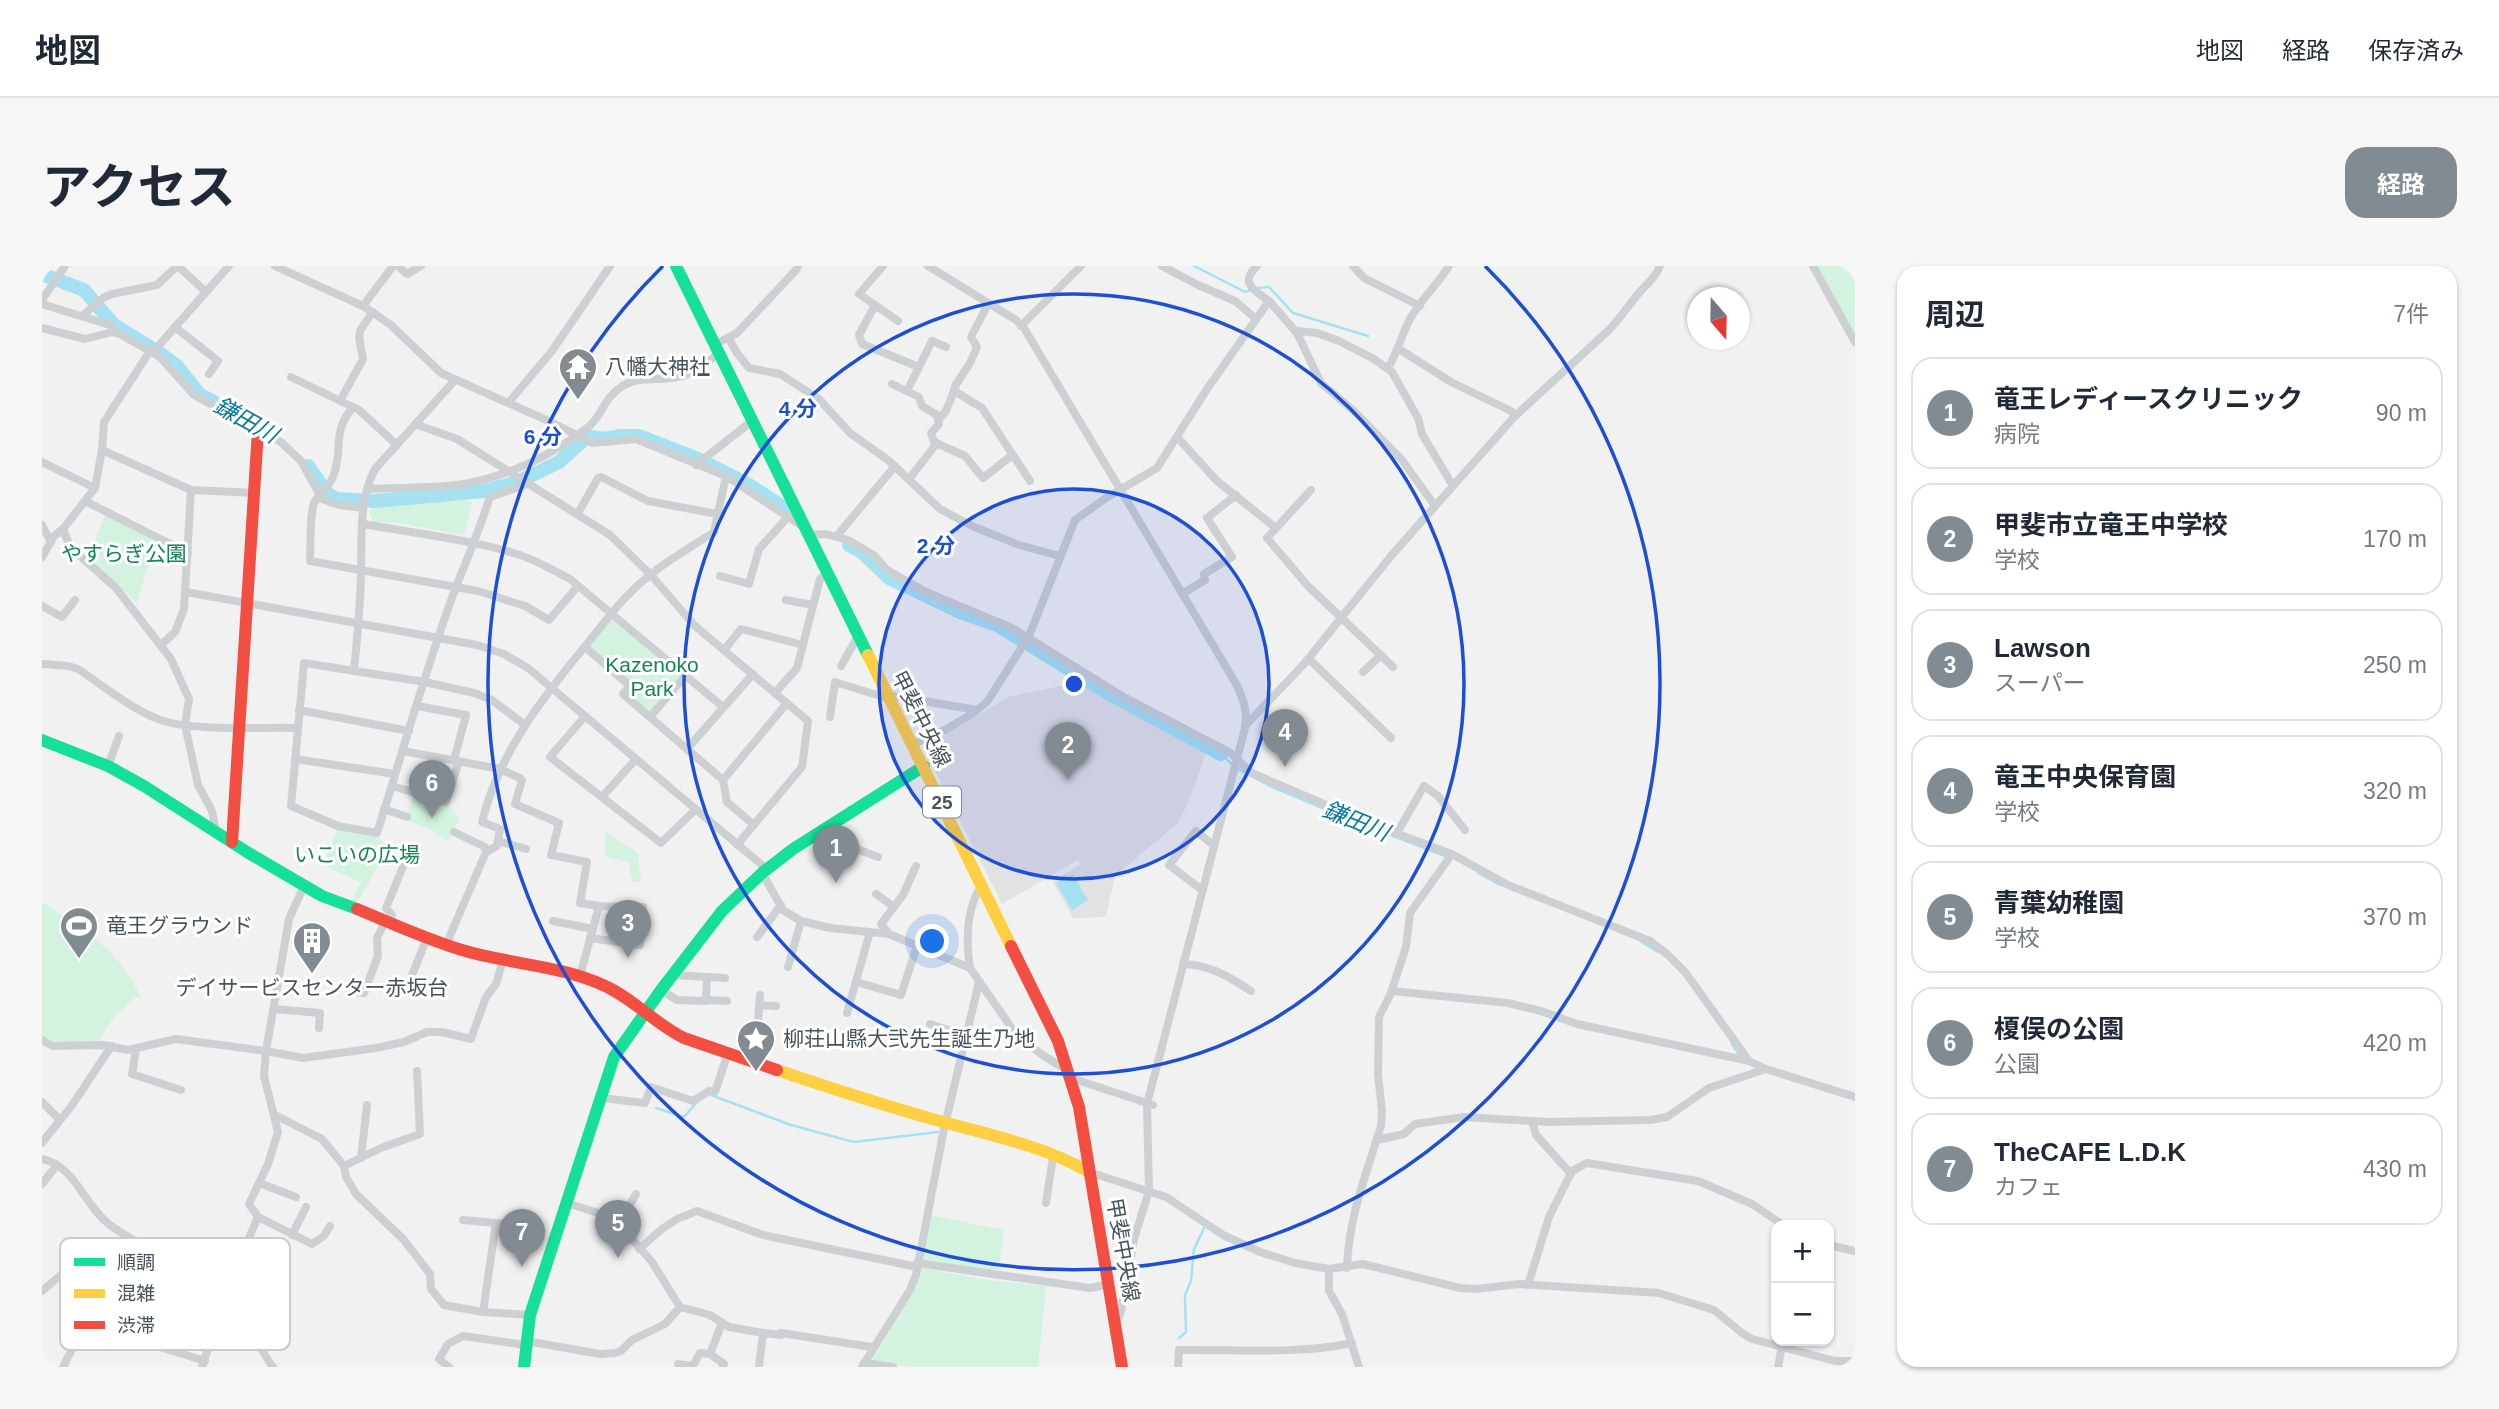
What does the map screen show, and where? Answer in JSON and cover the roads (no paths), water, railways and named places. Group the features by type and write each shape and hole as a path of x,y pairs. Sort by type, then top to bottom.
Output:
{"street":[{"path":"65,266 42,302 110,325 173,369 194,395 281,442 301,461 322,499 339,505 363,508"},
{"path":"82,316 112,294 157,285 177,266 206,292"},
{"path":"42,557 95,488 104,422 151,352 229,266"},
{"path":"275,266 293,269 373,312 391,325 441,373 456,380 509,402 592,443 636,439 726,476 806,531 836,537 867,550 887,570 926,592 967,611 998,620 1122,696 1229,752 1252,773 1452,854 1507,886 1613,926 1660,947 1685,972 1749,1061"},
{"path":"363,306 395,266 407,274 421,266"},
{"path":"509,402 552,351 610,266"},
{"name":"甲斐中央線","path":"676,266 1058,1041 1079,1107 1122,1367"},
{"path":"368,489 463,484 510,471 545,456 592,424 606,400 624,386 636,381 678,377 699,369 717,349 737,333 798,266"},
{"path":"883,266 859,294 898,321"},
{"path":"928,266 1021,326 1241,693 1247,717 1183,964 1150,1105 1149,1191 1134,1239 1121,1311 1116,1324"},
{"path":"1021,326 1081,266"},
{"path":"1162,266 1236,301 1255,318"},
{"path":"1257,266 1250,273 1251,287 1269,301 1296,331 1321,383 1354,411 1402,460 1435,506"},
{"path":"1353,266 1364,278 1420,306"},
{"path":"1388,368 1399,349 1409,321 1449,266"},
{"path":"1245,726 1309,659 1391,556 1515,416 1609,330 1648,285 1660,266"},
{"path":"1813,266 1855,342"},
{"path":"913,744 945,730 977,710 992,694 1028,639 1075,520 1157,468 1207,389 1269,301"},
{"path":"988,304 971,337 977,346 976,353 955,388 939,424 931,433 937,443 965,456 982,478 1012,456"},
{"path":"875,305 859,335 862,344 919,367"},
{"path":"340,401 362,359 358,332 373,312"},
{"path":"175,327 218,362 209,374"},
{"path":"42,328 85,339 112,332 120,334"},
{"path":"1296,331 1317,333 1339,341 1388,368 1418,418 1422,434 1453,486"},
{"path":"729,338 749,368 780,374 819,399 850,433 895,466 940,509 1018,545 1060,556"},
{"path":"907,391 932,341 946,347"},
{"path":"1399,349 1451,382 1511,411 1515,416"},
{"path":"291,377 353,407 397,445"},
{"path":"354,671 359,624 363,508 375,469 456,380"},
{"path":"892,384 919,397 922,406 937,415 939,420"},
{"path":"955,388 956,392 982,408 1030,481"},
{"path":"353,407 338,431 331,483 314,501 310,561 500,597 525,606 549,620 578,586"},
{"path":"696,464 752,421"},
{"path":"415,424 457,439 578,513 618,542 694,625 808,721 802,767 737,845"},
{"path":"232,842 258,430"},
{"path":"1178,438 1217,481 1276,528"},
{"path":"909,479 937,443"},
{"path":"102,450 191,490 254,493"},
{"path":"42,462 95,488"},
{"path":"836,537 895,466"},
{"path":"446,945 486,852 497,846 500,829 482,822 489,793 524,725 551,687 628,594 714,532 726,476"},
{"path":"578,513 601,477 648,501 718,514"},
{"path":"524,725 492,699 474,693 425,682 304,663 291,806 338,826 377,833 417,706 425,682 439,638 456,587 491,497 530,483"},
{"path":"161,645 175,632 180,622 186,592 191,490"},
{"path":"1311,490 1267,538 1308,586 1394,667"},
{"path":"1182,594 1205,580 1204,575 1233,557 1208,518 1236,495"},
{"path":"85,501 188,553"},
{"path":"720,576 749,584 759,549 788,517"},
{"path":"363,524 516,554 542,564 578,586 723,707"},
{"path":"42,525 51,542"},
{"path":"63,528 70,547 116,589 171,659 189,699 185,725 198,785 212,811 216,832"},
{"path":"775,692 797,668 820,579 827,574"},
{"path":"186,592 477,645 504,654 528,668 762,866 762,873 783,910 801,921 830,928 889,934 970,968"},
{"path":"42,606 62,617 75,600"},
{"path":"786,600 813,605"},
{"path":"724,650 741,629 803,645"},
{"path":"841,666 858,636"},
{"path":"584,647 630,686 623,694 723,780 727,802 754,825"},
{"path":"1363,672 1381,655"},
{"path":"1309,659 1391,738"},
{"path":"42,664 78,669 141,710 165,722 298,728"},
{"path":"687,749 752,674"},
{"path":"650,717 686,676"},
{"path":"830,717 835,682 889,697 977,710"},
{"path":"723,780 787,703"},
{"path":"392,786 446,802 466,715 417,706"},
{"path":"299,710 409,731"},
{"path":"585,716 550,757 661,843 696,810"},
{"path":"108,766 119,736"},
{"path":"42,740 108,766 303,886 387,923 446,945 580,976 621,994 676,1034 881,1105 1013,1142 1089,1172 1166,1197 1223,1235 1260,1252 1295,1263 1329,1269 1363,1264 1460,1288 1528,1285 1659,1293 1714,1310 1752,1339 1771,1343"},
{"path":"403,751 500,769 520,778 522,780 514,804 559,823 551,855 587,862 580,903 643,907 640,945 553,921"},
{"path":"295,759 395,775"},
{"path":"602,797 636,759"},
{"path":"523,1365 530,1315 614,1056 722,911 762,873 817,834 924,766"},
{"path":"1397,833 1424,786 1438,796 1465,830"},
{"path":"384,809 407,817"},
{"path":"1202,890 1169,865 1196,831 1213,846"},
{"path":"454,832 485,847 486,852"},
{"path":"817,834 878,857"},
{"path":"498,841 526,849"},
{"path":"1347,1268 1353,1219 1381,1126 1379,1017 1392,991 1406,947 1410,914 1452,854"},
{"path":"350,991 364,993 378,956 377,938 392,915 386,908 407,857"},
{"path":"889,934 881,924 903,895 916,866"},
{"path":"982,885 976,893 968,916 970,968 1015,1033 1070,1075 1150,1105"},
{"path":"303,886 289,919 266,1051 264,1076 278,1132 268,1164 249,1204 258,1216 312,1244 324,1236 330,1226"},
{"path":"876,894 894,907"},
{"path":"757,937 781,905"},
{"path":"580,976 599,906"},
{"path":"788,967 801,921"},
{"path":"847,1013 870,932"},
{"path":"407,990 427,938"},
{"path":"856,982 901,995 917,946"},
{"path":"42,1040 54,1046 112,1046 128,1051 176,1039 303,1058 376,1048 404,1042 427,1032 442,1032 471,1039 486,997 496,984 503,960"},
{"path":"1183,964 1219,971 1251,991"},
{"path":"673,975 724,978"},
{"path":"706,1000 707,977"},
{"path":"893,1367 863,1365 910,1290 979,982"},
{"path":"661,990 677,999 727,1001"},
{"path":"1392,991 1508,1003 1577,1024 1749,1061 1766,1069 1855,1097"},
{"path":"755,1062 760,995"},
{"path":"759,1005 776,1006"},
{"path":"275,1009 320,1013 319,1028"},
{"path":"930,1024 967,1035"},
{"path":"42,1143 77,1099 87,1080 112,1046"},
{"path":"136,1050 132,1074 181,1090"},
{"path":"601,1098 645,1103 651,1087 693,1101 709,1091 715,1092 728,1053"},
{"path":"1377,1140 1404,1134 1415,1124 1464,1116 1532,1121 1650,1120 1667,1117 1709,1088 1766,1069"},
{"path":"344,1166 420,1134 417,1071"},
{"path":"42,1102 59,1119"},
{"path":"361,1158 366,1105"},
{"path":"275,1115 322,1139 344,1166 346,1177 356,1194 404,1240 430,1273 431,1289 443,1305 482,1312 530,1315"},
{"path":"1532,1121 1536,1135 1571,1174"},
{"path":"1046,1203 1053,1157"},
{"path":"42,1158 67,1172 108,1223 133,1238"},
{"path":"1528,1285 1549,1217 1571,1174 1587,1163 1698,1181 1752,1204 1776,1220"},
{"path":"42,1184 57,1165"},
{"path":"260,1182 296,1197"},
{"path":"614,1218 636,1194"},
{"path":"567,1203 614,1218 652,1262 680,1307 710,1315 729,1327 872,1348"},
{"path":"292,1235 306,1207"},
{"path":"639,1249 662,1228 697,1211 763,1235 917,1265 1090,1288 1110,1284"},
{"path":"249,1238 258,1216"},
{"path":"463,1220 538,1227"},
{"path":"482,1312 496,1223"},
{"path":"1834,1246 1855,1251"},
{"path":"1329,1269 1329,1291 1342,1314 1359,1367"},
{"path":"42,1291 60,1276"},
{"path":"449,1367 439,1359 448,1344 463,1336 600,1354 615,1353 632,1340 665,1324 680,1307"},
{"path":"710,1354 722,1322"},
{"path":"759,1367 763,1333"},
{"path":"1178,1367 1179,1350 1288,1351 1321,1349 1352,1343"},
{"path":"1778,1367 1782,1346 1835,1361 1855,1361"},
{"path":"63,1367 72,1350"},
{"path":"166,1350 204,1364"},
{"path":"261,1350 273,1367"},
{"path":"678,1364 693,1366 700,1353 710,1354 724,1364 723,1367"}],"water":[{"path":"1073,874 1088,900 1072,910 1056,883"}],"waterway":[{"path":"1194,266 1245,292 1251,290"},
{"name":"鎌田川","path":"42,274 84,290 114,325 177,366 200,395 214,402"},
{"path":"1257,288 1269,287 1293,313 1368,336"},
{"name":"鎌田川","path":"591,437 603,439 639,436 698,459 749,485 792,513"},
{"name":"鎌田川","path":"308,466 327,493 336,499 375,501 484,491 518,482 559,462 582,441"},
{"name":"鎌田川","path":"849,545 862,552 889,578 962,613 997,625 1110,694 1221,754"},
{"name":"鎌田川","path":"1221,754 1233,765"},
{"name":"鎌田川","path":"1238,769 1272,787 1359,823"},
{"name":"鎌田川","path":"1372,828 1448,857"},
{"name":"鎌田川","path":"1478,873 1500,885"},
{"name":"鎌田川","path":"1640,941 1658,952"},
{"name":"鎌田川","path":"1732,1044 1740,1056"},
{"path":"711,1095 791,1125 854,1142 938,1132"},
{"path":"656,1108 684,1117 697,1102"},
{"path":"1179,1338 1186,1332 1185,1295 1191,1281 1194,1249 1205,1226"}],"place":[{"name":"八幡大神社","path":"578,401"},
{"name":"竜王中央保育園","path":"1285,767"},
{"name":"甲斐市立竜王中学校","path":"1068,780"},
{"name":"榎俣の公園","path":"432,818"},
{"name":"竜王レディースクリニック","path":"836,883"},
{"name":"Lawson","path":"628,958"},
{"name":"竜王グラウンド","path":"79,960"},
{"name":"デイサービスセンター赤坂台","path":"312,975"},
{"name":"柳荘山縣大弐先生誕生乃地","path":"756,1073"},
{"name":"青葉幼稚園","path":"618,1258"},
{"name":"TheCAFE L.D.K","path":"522,1267"}],"park label":[{"name":"やすらぎ公園","path":"124,554"},
{"name":"Kazenoko Park","path":"652,677"},
{"name":"いこいの広場","path":"357,855"}]}
